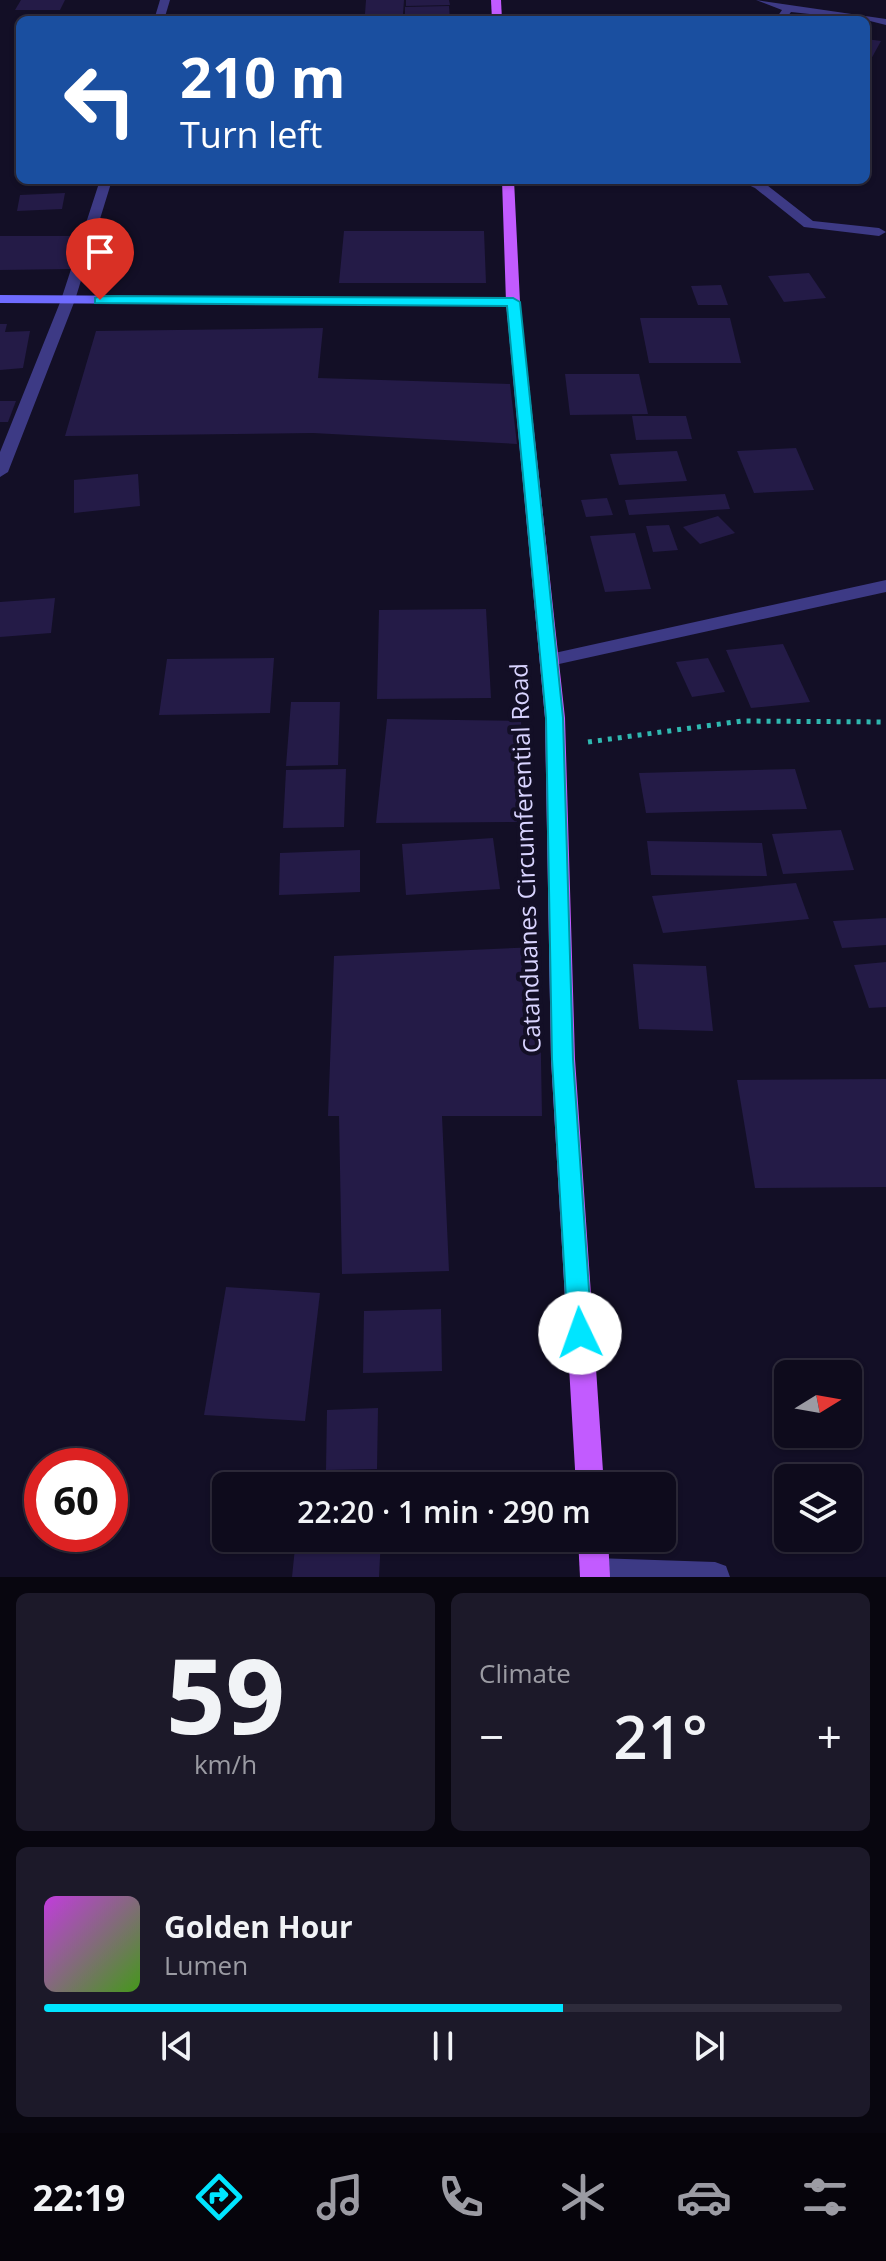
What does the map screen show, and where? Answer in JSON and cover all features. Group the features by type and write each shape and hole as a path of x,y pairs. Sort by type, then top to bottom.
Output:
{"main road":[{"name":"Catanduanes Circumferential Road","path":"508,184 513,302 556,747 563,1059 589,1472"},
{"path":"594,1552 595,1575"}],"street":[{"path":"761,0 788,9 841,16"},
{"path":"783,16 788,9"},
{"path":"0,472 68,300 105,184"},
{"path":"756,184 809,224 879,232"},
{"path":"0,299 513,302"},
{"path":"550,660 886,586"},
{"path":"595,1575 715,1577"}],"path":[{"path":"556,747 742,721 886,722"}],"building":[{"path":"21,0 65,0 60,10 15,10"},
{"path":"366,0 404,0 403,14 365,14"},
{"path":"406,0 449,0 450,5 406,6"},
{"path":"449,6 450,16 405,16 405,7"},
{"path":"870,40 881,41 870,61"},
{"path":"65,193 62,209 17,211 20,195"},
{"path":"344,231 484,231 486,283 339,283"},
{"path":"0,236 80,236 70,269 0,270"},
{"path":"809,273 826,298 784,302 768,276"},
{"path":"721,285 728,305 698,305 691,286"},
{"path":"640,318 730,318 741,363 649,363"},
{"path":"0,324 7,324 5,332 30,331 23,368 0,370"},
{"path":"323,328 318,378 510,384 517,444 313,433 65,436 96,331"},
{"path":"565,374 639,374 648,414 570,415"},
{"path":"0,401 16,401 8,422 0,422"},
{"path":"632,416 686,416 692,439 636,440"},
{"path":"796,448 814,490 754,493 737,451"},
{"path":"677,451 687,481 619,485 610,454"},
{"path":"138,474 140,506 74,513 74,480"},
{"path":"725,494 730,509 629,515 625,500"},
{"path":"607,498 613,515 586,517 581,500"},
{"path":"718,516 735,533 700,544 683,527"},
{"path":"669,525 678,550 653,552 646,526"},
{"path":"635,533 651,589 605,592 590,536"},
{"path":"55,598 51,633 0,637 0,602"},
{"path":"486,609 491,698 377,699 379,610"},
{"path":"783,644 810,702 751,708 726,650"},
{"path":"274,658 270,713 159,715 167,659"},
{"path":"708,658 725,692 692,697 676,662"},
{"path":"291,702 340,702 338,765 286,766"},
{"path":"387,719 521,721 525,822 376,823"},
{"path":"346,769 344,827 283,828 286,770"},
{"path":"795,769 807,809 646,813 639,773"},
{"path":"841,830 854,870 783,874 772,834"},
{"path":"493,838 500,889 406,895 402,844"},
{"path":"647,841 762,843 767,876 651,875"},
{"path":"360,850 360,892 279,895 280,853"},
{"path":"796,883 809,919 663,933 652,896"},
{"path":"886,918 886,945 842,948 833,921"},
{"path":"539,947 542,1116 442,1116 449,1271 342,1274 339,1116 328,1116 334,956"},
{"path":"886,962 886,1007 869,1008 854,965"},
{"path":"633,964 706,966 713,1031 639,1029"},
{"path":"886,1079 886,1187 755,1188 737,1080"},
{"path":"226,1287 320,1293 305,1421 204,1415"},
{"path":"441,1309 442,1371 363,1373 364,1311"},
{"path":"378,1408 377,1469 326,1470 327,1410"},
{"path":"295,1552 380,1552 379,1577 292,1577"}],"route":[{"path":"100,300 513,302 555,718 563,1059 580,1333"}]}
